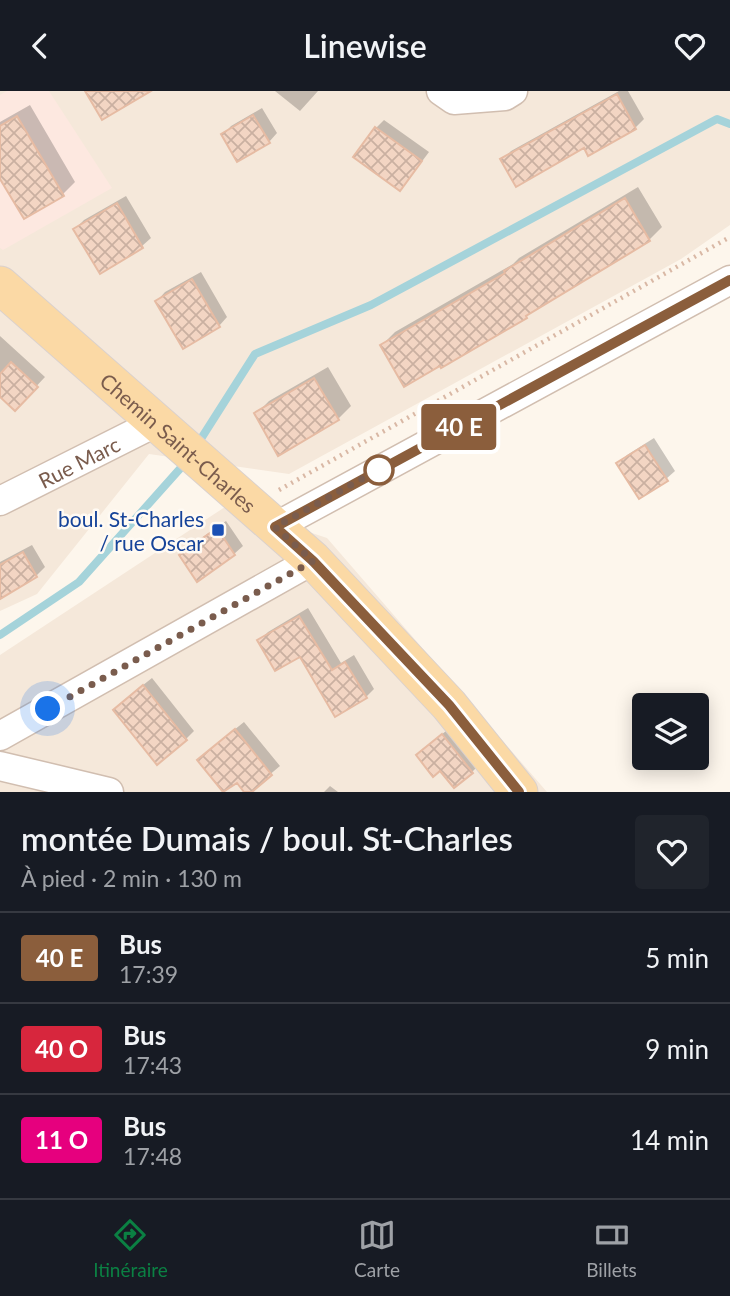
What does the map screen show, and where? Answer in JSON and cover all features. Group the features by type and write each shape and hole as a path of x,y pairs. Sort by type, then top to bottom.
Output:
{"main road":[{"name":"Chemin Saint-Charles","path":"0,285 313,561 449,705 519,792"}],"street":[{"path":"440,91 454,100 505,96 513,91"},
{"path":"263,516 730,280"},
{"name":"Rue Marc","path":"0,501 157,422"},
{"path":"0,736 313,561"},
{"path":"0,766 109,792"}],"path":[{"path":"263,516 730,237"}],"shaded area":[{"path":"0,91 730,91 730,225 681,259 289,474 149,454 37,594 0,611"},
{"path":"7,91 49,91 112,188 3,250 0,248 0,95"},
{"path":"228,505 327,538 547,792 0,792 0,655"}],"building":[{"path":"85,91 151,91 102,120"},
{"path":"617,94 636,129 588,156 584,148 516,187 500,159"},
{"path":"253,115 270,143 237,162 221,134"},
{"path":"17,116 64,196 24,219 0,179 0,126"},
{"path":"375,127 422,161 400,191 353,157"},
{"path":"625,198 650,241 526,316 527,318 404,387 380,345 505,273 504,271"},
{"path":"117,203 143,248 100,274 73,229"},
{"path":"192,279 220,327 183,349 155,301"},
{"path":"11,362 38,387 15,411 0,397 0,374"},
{"path":"314,378 339,420 278,456 254,413"},
{"path":"645,445 668,481 639,499 616,463"},
{"path":"217,528 235,555 197,582 179,555"},
{"path":"23,552 37,577 0,599 0,565"},
{"path":"299,616 332,670 345,662 367,698 335,717 300,657 275,671 257,640"},
{"path":"143,685 187,740 157,765 113,710"},
{"path":"235,729 272,775 252,792 244,792 237,783 223,792 197,760"},
{"path":"442,734 473,773 454,788 440,771 433,777 416,755"}],"waterway":[{"path":"197,445 255,354 371,305 717,119 730,124"},
{"path":"0,635 79,582 186,462"}],"bus line":[{"path":"519,792 449,705 313,561 275,527 730,280"}],"place":[{"name":"boul. St-Charles / rue Oscar","path":"218,530"}],"route":[{"path":"48,709 313,561 275,527 387,465 379,470"}]}
